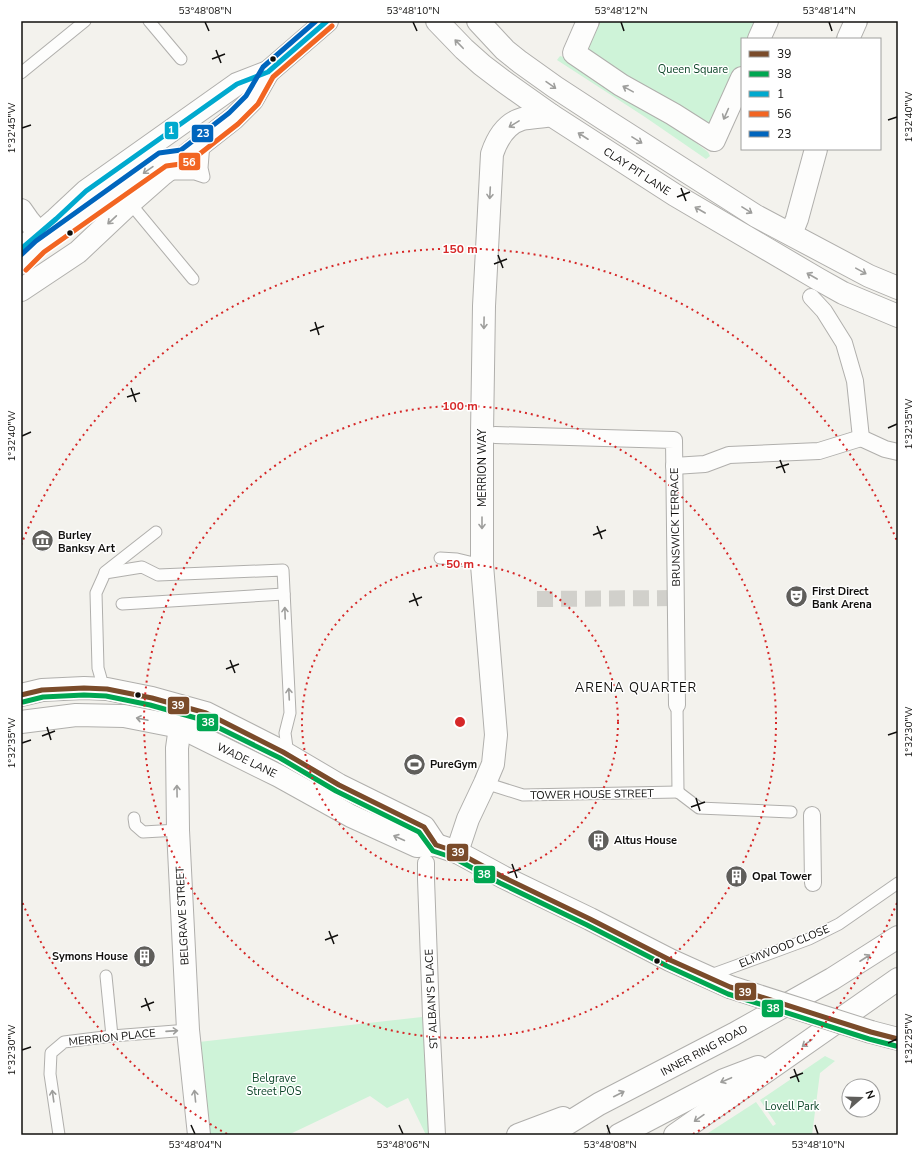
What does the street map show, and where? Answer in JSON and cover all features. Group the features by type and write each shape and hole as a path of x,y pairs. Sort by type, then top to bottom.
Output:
{"main road":[{"path":"21,290 78,252 163,174 234,118 252,100 268,72 327,21"},
{"name":"CLAY PIT LANE","path":"437,21 482,65 551,115 685,202 818,279 843,292 898,316"},
{"path":"478,21 505,50 555,88 756,216 870,276 898,288"},
{"path":"588,21 574,53 621,85 673,114 714,140 741,80"},
{"path":"759,38 767,21"},
{"path":"848,38 856,21"},
{"path":"21,249 86,191 236,84 268,72"},
{"name":"MERRION WAY","path":"457,852 468,819 493,764 496,735 482,565 484,314 492,154 497,141 504,131 514,122 522,119 551,115"},
{"path":"790,234 796,219 816,150"},
{"path":"21,210 40,233"},
{"name":"WADE LANE","path":"21,695 42,690 84,688 106,689 152,698 206,713 288,755 339,785 424,827 436,845"},
{"path":"180,727 192,718 206,713"},
{"name":"WADE LANE","path":"21,722 76,715 124,716 180,727 279,776 351,816 417,846 436,845 457,852 670,960 730,987 871,1032 898,1039"},
{"name":"BELGRAVE STREET","path":"180,727 177,748 178,830 188,1030 199,1135"},
{"name":"INNER RING ROAD","path":"549,1135 600,1104 734,1034 832,980 898,937"},
{"path":"675,1135 898,979"},
{"path":"619,1135 724,1080 789,1056"},
{"path":"518,1135 600,1104"}],"street":[{"path":"811,297 824,311 844,342 855,381 861,438"},
{"name":"BRUNSWICK TERRACE","path":"495,435 674,440 677,705"},
{"path":"674,466 705,464 729,455 819,451 861,438 885,449 898,452"},
{"path":"812,815 813,883"},
{"name":"ST ALBAN'S PLACE","path":"426,863 437,1135"}],"lane":[{"path":"21,73 85,21"},
{"path":"149,21 181,59"},
{"path":"163,174 195,174 204,177 202,168 204,143"},
{"path":"21,265 40,247 163,159 184,158"},
{"path":"130,203 193,279"},
{"path":"120,692 102,682 98,668 96,593 105,573 156,532"},
{"path":"440,558 457,559 482,565"},
{"path":"105,573 142,567 158,575 283,570 290,713 285,733 288,755 296,776 320,799"},
{"path":"122,604 284,594"},
{"name":"BRUNSWICK TERRACE","path":"677,705 678,792"},
{"path":"260,741 275,738 285,733"},
{"name":"TOWER HOUSE STREET","path":"485,783 523,796 678,792"},
{"path":"678,792 698,808 791,812"},
{"path":"134,818 135,825 143,832 178,830"},
{"name":"ELMWOOD CLOSE","path":"707,976 809,939 834,926 884,894 898,883"},
{"path":"106,976 112,1036"},
{"name":"MERRION PLACE","path":"59,1135 50,1074 51,1053 64,1042 112,1036 188,1030"}],"green space":[{"name":"Queen Square","path":"588,21 767,21 759,38 741,38 741,80 715,141 574,53"},
{"path":"560,56 569,59 686,135 708,152 710,156 706,159 645,117 557,60"},
{"name":"Belgrave Street POS","path":"431,1016 437,1135 426,1135 408,1098 387,1108 370,1096 288,1135 199,1135 190,1043"},
{"name":"Lovell Park","path":"825,1056 835,1061 820,1073 812,1135 705,1135 756,1102 773,1126 776,1124 760,1100"}],"tunnel":[{"path":"537,599 675,598"}],"transit line":[{"name":"23","path":"21,255 36,241 159,153 181,150 229,113 246,96 263,67 316,21"},
{"name":"1","path":"21,249 86,191 237,84 268,72 327,21"},
{"name":"56","path":"26,270 44,252 166,166 188,163 238,124 258,104 273,77 332,26"},
{"name":"39","path":"21,695 42,690 84,688 107,689 152,698 206,713 283,752 339,785 424,827 436,845 457,852 503,877 670,960 730,987 871,1032 898,1039"},
{"name":"38","path":"23,702 43,697 84,695 106,696 150,705 203,720 280,758 336,791 419,832 433,851 454,858 500,883 667,966 728,994 869,1039 896,1046"}],"place":[{"name":"Burley Banksy Art","path":"43,541"},
{"name":"First Direct Bank Arena","path":"797,597"},
{"name":"PureGym","path":"415,764"},
{"name":"Altus House","path":"598,840"},
{"name":"Opal Tower","path":"737,876"},
{"name":"Symons House","path":"144,956"}],"district":[{"name":"ARENA QUARTER","path":"636,687"}]}
